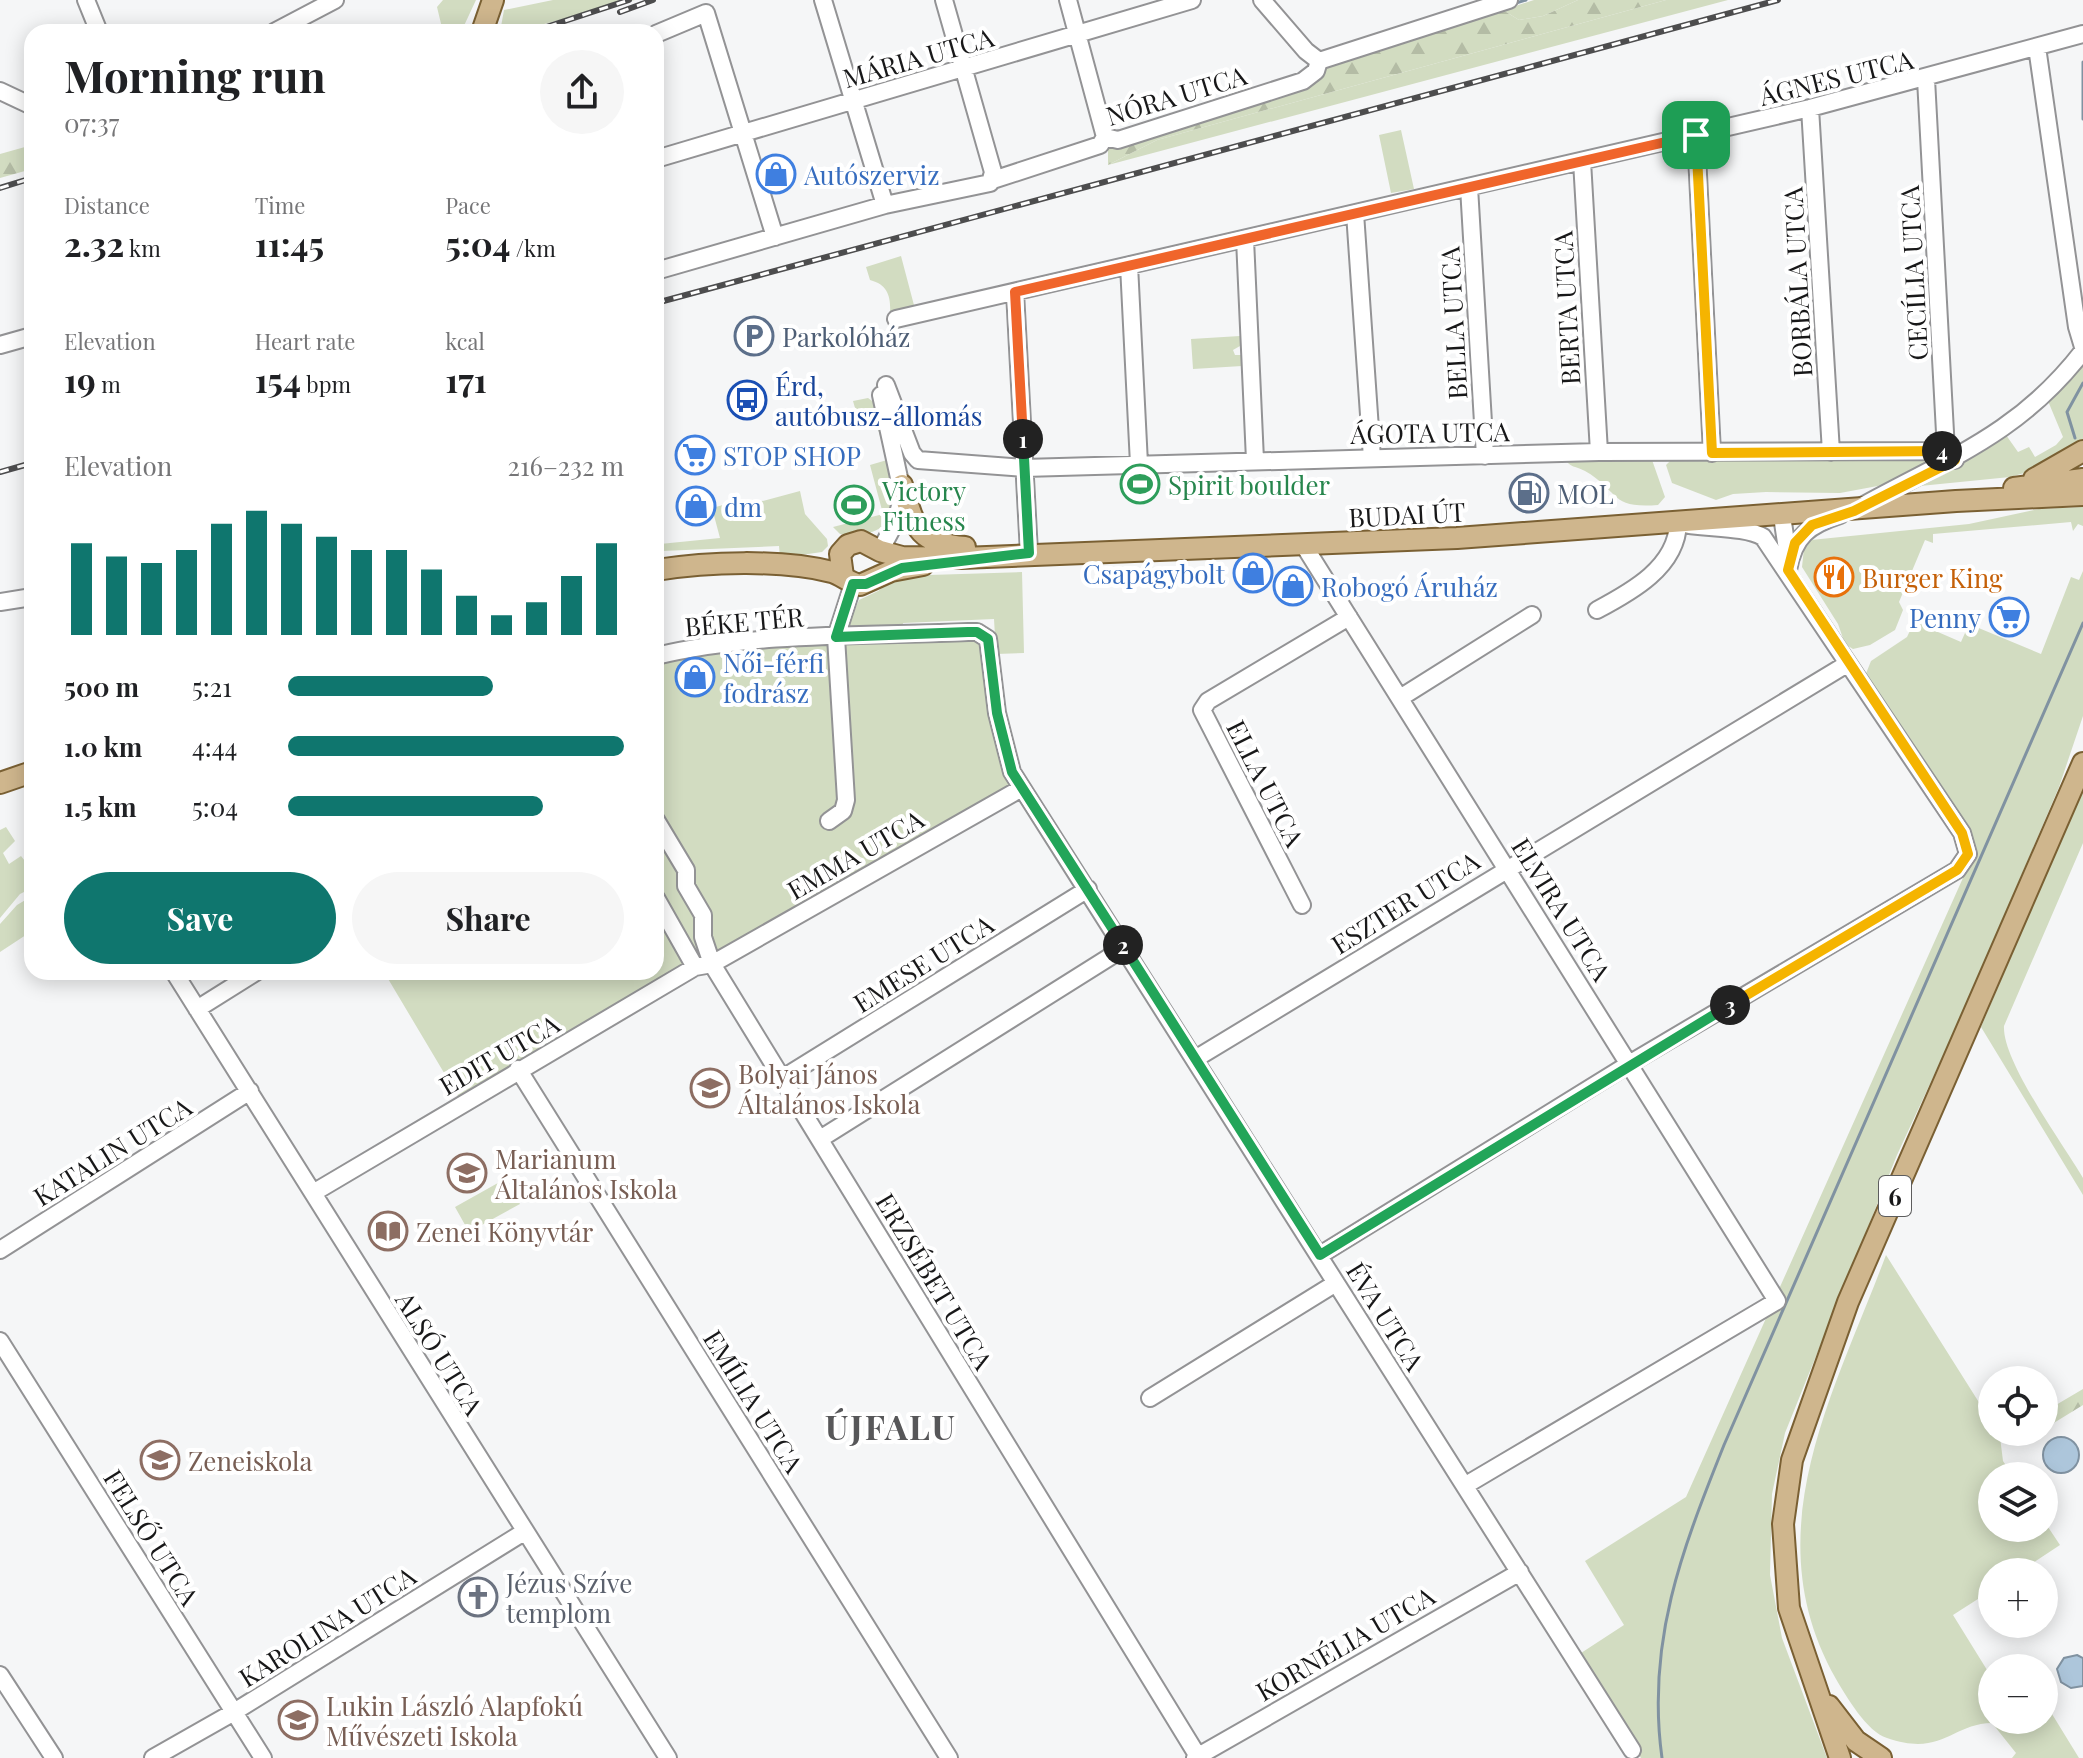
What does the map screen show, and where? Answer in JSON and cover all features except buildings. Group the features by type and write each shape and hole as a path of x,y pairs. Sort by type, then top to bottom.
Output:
{"main road":[{"path":"485,24 493,0"},
{"path":"2017,487 2083,451"},
{"name":"BUDAI ÚT","path":"1956,501 2017,487 2083,479"},
{"path":"902,485 914,523 925,538 947,546 1029,553"},
{"name":"BUDAI ÚT","path":"664,569 705,565 775,566 866,584 878,576 902,568 962,558 1029,553 1303,544 1678,523 1956,501 2083,495"},
{"name":"BUDAI ÚT","path":"775,566 840,554 848,545 861,541 880,551 902,557 962,558"},
{"path":"878,576 883,564 880,551"},
{"path":"840,554 848,580"},
{"name":"6","path":"1840,1758 1796,1635 1783,1560 1784,1507 1795,1451 1848,1302 2083,763"},
{"path":"3,783 24,775"},
{"name":"6","path":"1815,1687 1856,1741 1881,1758"}],"street":[{"path":"86,0 96,24"},
{"path":"289,24 335,0"},
{"path":"823,0 885,205"},
{"path":"944,0 992,181"},
{"path":"1068,0 1105,137"},
{"name":"MÁRIA UTCA","path":"664,157 1192,0"},
{"path":"1262,0 1318,65"},
{"name":"NÓRA UTCA","path":"664,264 775,237 885,205 992,181 1100,145 1105,137 1118,140 1303,81 1318,65 1509,0"},
{"path":"664,31 706,13 775,237"},
{"name":"ÁGNES UTCA","path":"896,319 1810,108 2083,34"},
{"path":"2037,47 2077,327 2083,349"},
{"name":"CECÍLIA UTCA","path":"1926,79 1950,456"},
{"path":"0,91 24,102"},
{"name":"BORBÁLA UTCA","path":"1810,108 1831,452"},
{"path":"1696,135 1712,453"},
{"name":"BERTA UTCA","path":"1582,161 1599,452"},
{"name":"BELLA UTCA","path":"1469,187 1485,456"},
{"path":"1355,213 1372,458"},
{"path":"1245,239 1255,460"},
{"path":"1129,265 1139,464"},
{"path":"1015,292 1029,553"},
{"path":"0,345 24,338"},
{"name":"BUDAI ÚT","path":"1854,511 1950,456 1984,443 2034,405 2083,349"},
{"name":"ÁGOTA UTCA","path":"902,485 883,390 915,458 1024,468 1599,452 1831,452 1950,456"},
{"path":"880,551 899,513 902,485"},
{"path":"1788,570 1795,543 1805,531 1821,521 1854,511"},
{"path":"861,541 899,513"},
{"path":"1782,516 1788,570"},
{"path":"1773,548 1773,534 1782,516"},
{"path":"1320,1255 1629,1064 1957,870 1968,854 1968,845 1788,570 1773,548 1756,533 1707,530 1678,523 1677,541 1664,562 1627,594 1597,610"},
{"name":"ELVIRA UTCA","path":"1303,544 1508,866 1777,1301 1466,1485"},
{"path":"829,821 843,811 846,800 836,637 848,580"},
{"path":"0,602 24,598"},
{"path":"1400,698 1532,615"},
{"name":"ELLA UTCA","path":"1302,905 1202,710 1208,701 1349,617"},
{"name":"BÉKE TÉR","path":"664,655 715,645 836,637 968,632 983,635 991,645 1001,737 1012,772 1022,788"},
{"name":"ESZTER UTCA","path":"1195,1059 1508,866 1847,664"},
{"name":"ÉVA UTCA","path":"1022,788 1632,1750"},
{"name":"EMMA UTCA","path":"712,964 1022,788"},
{"name":"ERZSÉBET UTCA","path":"664,833 686,870 686,886 703,915 704,945 712,964 1197,1757"},
{"name":"EMESE UTCA","path":"783,1078 1088,889"},
{"path":"664,912 695,967"},
{"path":"820,1139 1124,948"},
{"name":"EDIT UTCA","path":"313,1193 695,967 712,964"},
{"name":"ALSÓ UTCA","path":"179,980 668,1758"},
{"path":"197,1009 243,980"},
{"name":"EMÍLIA UTCA","path":"518,1069 949,1758"},
{"name":"KATALIN UTCA","path":"0,1250 250,1091"},
{"path":"1150,1398 1336,1283"},
{"name":"FELSŐ UTCA","path":"0,1341 263,1758"},
{"name":"KAROLINA UTCA","path":"153,1758 234,1712 524,1532"},
{"name":"KORNÉLIA UTCA","path":"1197,1757 1520,1572"},
{"path":"0,1675 54,1758"}],"green space":[{"path":"443,0 476,0 465,24 441,24 437,7"},
{"path":"553,0 635,0 544,24 501,24 504,10"},
{"path":"1534,0 1578,0 1543,16 1519,20 1503,10"},
{"path":"1578,0 1666,0 1157,140 1108,165 1108,147 1235,106 1322,68 1503,10 1519,20 1543,16"},
{"path":"1666,0 1728,0 1108,165 1157,140"},
{"path":"1401,130 1414,189 1391,193 1379,135"},
{"path":"24,147 24,171 0,178 0,154"},
{"path":"901,256 915,309 890,315 888,293 870,280 866,267"},
{"path":"1240,336 1240,346 1233,350 1235,355 1241,355 1242,366 1193,369 1191,339"},
{"path":"2083,363 2083,441 2038,469 2010,477 1920,486 2006,435 2018,452 2029,447 2035,457 2056,445 2063,437 2048,401"},
{"path":"868,398 875,403 893,468 893,510 884,525 867,533 840,534 833,527 883,514 870,465 887,460 873,412 857,415 853,401"},
{"path":"1675,456 1933,458 1922,468 1883,485 1840,493 1733,494 1716,500 1672,483 1666,465"},
{"path":"1651,457 1665,497 1658,505 1642,506 1616,497 1596,478 1564,458"},
{"path":"800,491 805,514 827,539 828,546 822,552 780,558 779,546 664,551 664,544 720,538 712,508 723,505 725,511"},
{"path":"2083,507 2083,526 2078,524 2073,531 2071,522 1933,534 1933,543 1925,540 1899,602 1903,610 1895,630 1870,645 1853,649 1845,644 1838,624 1802,567 1804,548 1811,540 1969,524 2039,509"},
{"path":"2083,571 2083,716 2059,787 1959,1021 1897,1155 1785,1433 1772,1494 1770,1575 1782,1638 1827,1758 1641,1758 1578,1655 1624,1625 1585,1561 1686,1497 1971,860 1865,676 1871,661 1907,637 1917,616 1924,613 1933,620 1931,629 1961,642 1969,624 2041,654 2071,577 2079,580"},
{"path":"1022,572 1024,653 996,654 994,619 903,623 902,630 851,629 848,625 859,600 878,591 897,576"},
{"path":"983,635 997,713 1022,788 462,1103 389,980 664,980 664,654 682,650"},
{"path":"2083,787 2083,843 2004,1026 2006,1041 2023,1081 2083,1178 2083,1195 1981,1027"},
{"path":"6,827 15,841 3,853 9,864 21,856 24,860 24,892 0,918 0,830"},
{"path":"24,901 24,936 0,952 0,924"},
{"path":"505,1179 520,1204 469,1232 455,1207"},
{"path":"1886,1255 1978,1401 1978,1446 2001,1446 2004,1462 1978,1462 1978,1542 2058,1542 2060,1545 2040,1558 1978,1558 1978,1599 1953,1615 1978,1655 1978,1725 1934,1742 1906,1743 1887,1738 1872,1729 1840,1686 1812,1625 1801,1571 1802,1517 1810,1464 1845,1359"},
{"path":"2083,1389 2083,1405 2058,1420 2058,1404"},
{"path":"2058,1724 2079,1758 2012,1758 2016,1753 2001,1734 2058,1734"}],"water":[{"path":"2058,1437 2068,1438 2078,1448 2078,1462 2068,1472 2058,1473 2058,1462 2044,1462 2044,1448 2058,1446"},
{"path":"2077,1655 2083,1658 2083,1686 2071,1688 2061,1682 2058,1667 2064,1658"}],"waterway":[{"path":"1516,3 1526,0"},
{"path":"1290,45 1310,65"},
{"path":"2083,62 2083,119"},
{"path":"2075,438 2067,412 2083,383"},
{"path":"1662,1758 1658,1716 1664,1636 1671,1597 1694,1522 1724,1445 2083,623"}],"railway":[{"path":"556,24 629,0"},
{"path":"620,12 653,0"},
{"path":"664,301 1778,0"},
{"path":"0,188 24,180"},
{"path":"0,472 24,465"}],"place":[{"name":"Autószerviz","path":"776,174"},
{"name":"Parkolóház","path":"754,336"},
{"name":"Érd, autóbusz-állomás","path":"747,400"},
{"name":"STOP SHOP","path":"695,455"},
{"name":"Spirit boulder","path":"1140,484"},
{"name":"MOL","path":"1529,493"},
{"name":"Victory Fitness","path":"854,505"},
{"name":"dm","path":"696,506"},
{"name":"Csapágybolt","path":"1253,573"},
{"name":"Burger King","path":"1834,577"},
{"name":"Robogó Áruház","path":"1293,586"},
{"name":"Penny","path":"2009,617"},
{"name":"Női-férfi fodrász","path":"695,677"},
{"name":"Bolyai János Általános Iskola","path":"710,1088"},
{"name":"Marianum Általános Iskola","path":"467,1173"},
{"name":"Zenei Könyvtár","path":"388,1231"},
{"name":"Zeneiskola","path":"160,1460"},
{"name":"Jézus Szíve templom","path":"478,1597"},
{"name":"Lukin László Alapfokú Művészeti Iskola","path":"298,1720"}],"district":[{"name":"ÚJFALU","path":"891,1426"}],"route":[{"path":"1696,135 1712,453 1946,451 1955,460 1854,511 1812,525 1795,543 1788,570 1847,664 1962,833 1968,845 1968,854 1957,870 1629,1064 1320,1255 1012,772 1001,737 988,639 977,632 836,637 844,603 853,584 866,584 878,576 902,568 962,558 1029,553 1015,292 1696,135"}]}
